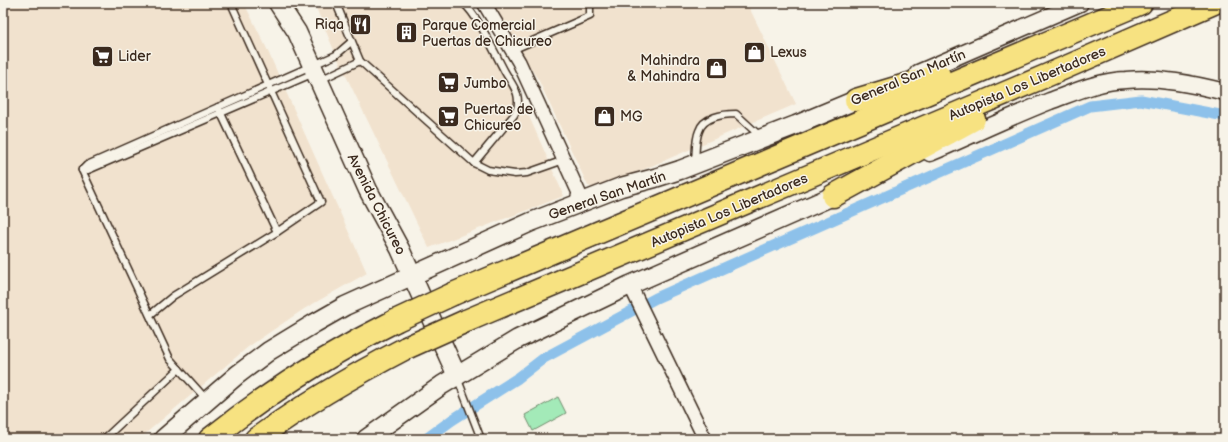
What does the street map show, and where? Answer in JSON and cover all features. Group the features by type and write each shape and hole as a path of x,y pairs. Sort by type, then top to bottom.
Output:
{"highway":[{"name":"Autopista Los Libertadores","path":"210,439 253,406 302,373 336,352 395,320 453,294 1042,46 1140,3"},
{"name":"Autopista Los Libertadores","path":"256,439 280,421 331,389 406,348 466,321 1048,75 1214,3"},
{"path":"856,100 985,61 1042,46"},
{"path":"833,196 921,149 1013,97 1048,75"}],"main road":[{"name":"Avenida Chicureo","path":"278,3 297,32 368,190 395,238 457,376"},
{"name":"Avenida Chicureo","path":"290,3 297,32"},
{"name":"General San Martín","path":"163,439 208,400 269,351 314,322 352,303 582,199 655,178 695,164 856,100"},
{"path":"366,439 457,376 518,339 630,285 833,196"}],"street":[{"path":"484,3 512,50 582,199"},
{"name":"General San Martín","path":"856,100 1080,3"},
{"path":"833,196 1024,112 1094,85 1124,80 1153,79 1225,92"},
{"path":"630,285 705,439"}],"lane":[{"path":"150,315 173,296 277,232 321,202 269,84 231,3"},
{"path":"336,3 360,61 474,163 488,170 515,174 528,173 564,160"},
{"path":"463,3 472,12 485,35 515,90 518,101 518,107 514,115 474,163"},
{"path":"512,50 590,16 590,3"},
{"path":"82,170 88,170 315,73 351,42"},
{"path":"82,170 86,165 269,84 360,61"},
{"path":"218,107 277,232"},
{"path":"695,164 698,131 703,123 714,118 725,114 736,114 762,138"},
{"path":"82,170 170,359 208,400"},
{"path":"104,439 179,369"},
{"path":"457,376 481,439"}],"shaded area":[{"path":"3,3 244,3 266,47 367,273 304,309 248,347 139,439 3,439"},
{"name":"Puertas de Chicureo","path":"314,3 470,3 503,57 564,196 429,248 336,55"},
{"path":"493,3 747,3 796,104 598,189 588,186 539,81 508,32"}],"green space":[{"path":"558,397 566,413 533,431 525,415"}],"waterway":[{"path":"426,439 452,420 518,378 544,358 656,298 1090,106 1141,100 1225,116"}],"place":[{"name":"Riqa","path":"360,24"},
{"name":"Parque Comercial Puertas de Chicureo","path":"407,33"},
{"name":"Lexus","path":"755,52"},
{"name":"Lider","path":"102,56"},
{"name":"Mahindra & Mahindra","path":"716,68"},
{"name":"Jumbo","path":"449,83"},
{"name":"MG","path":"605,116"},
{"name":"Puertas de Chicureo","path":"448,117"}]}
